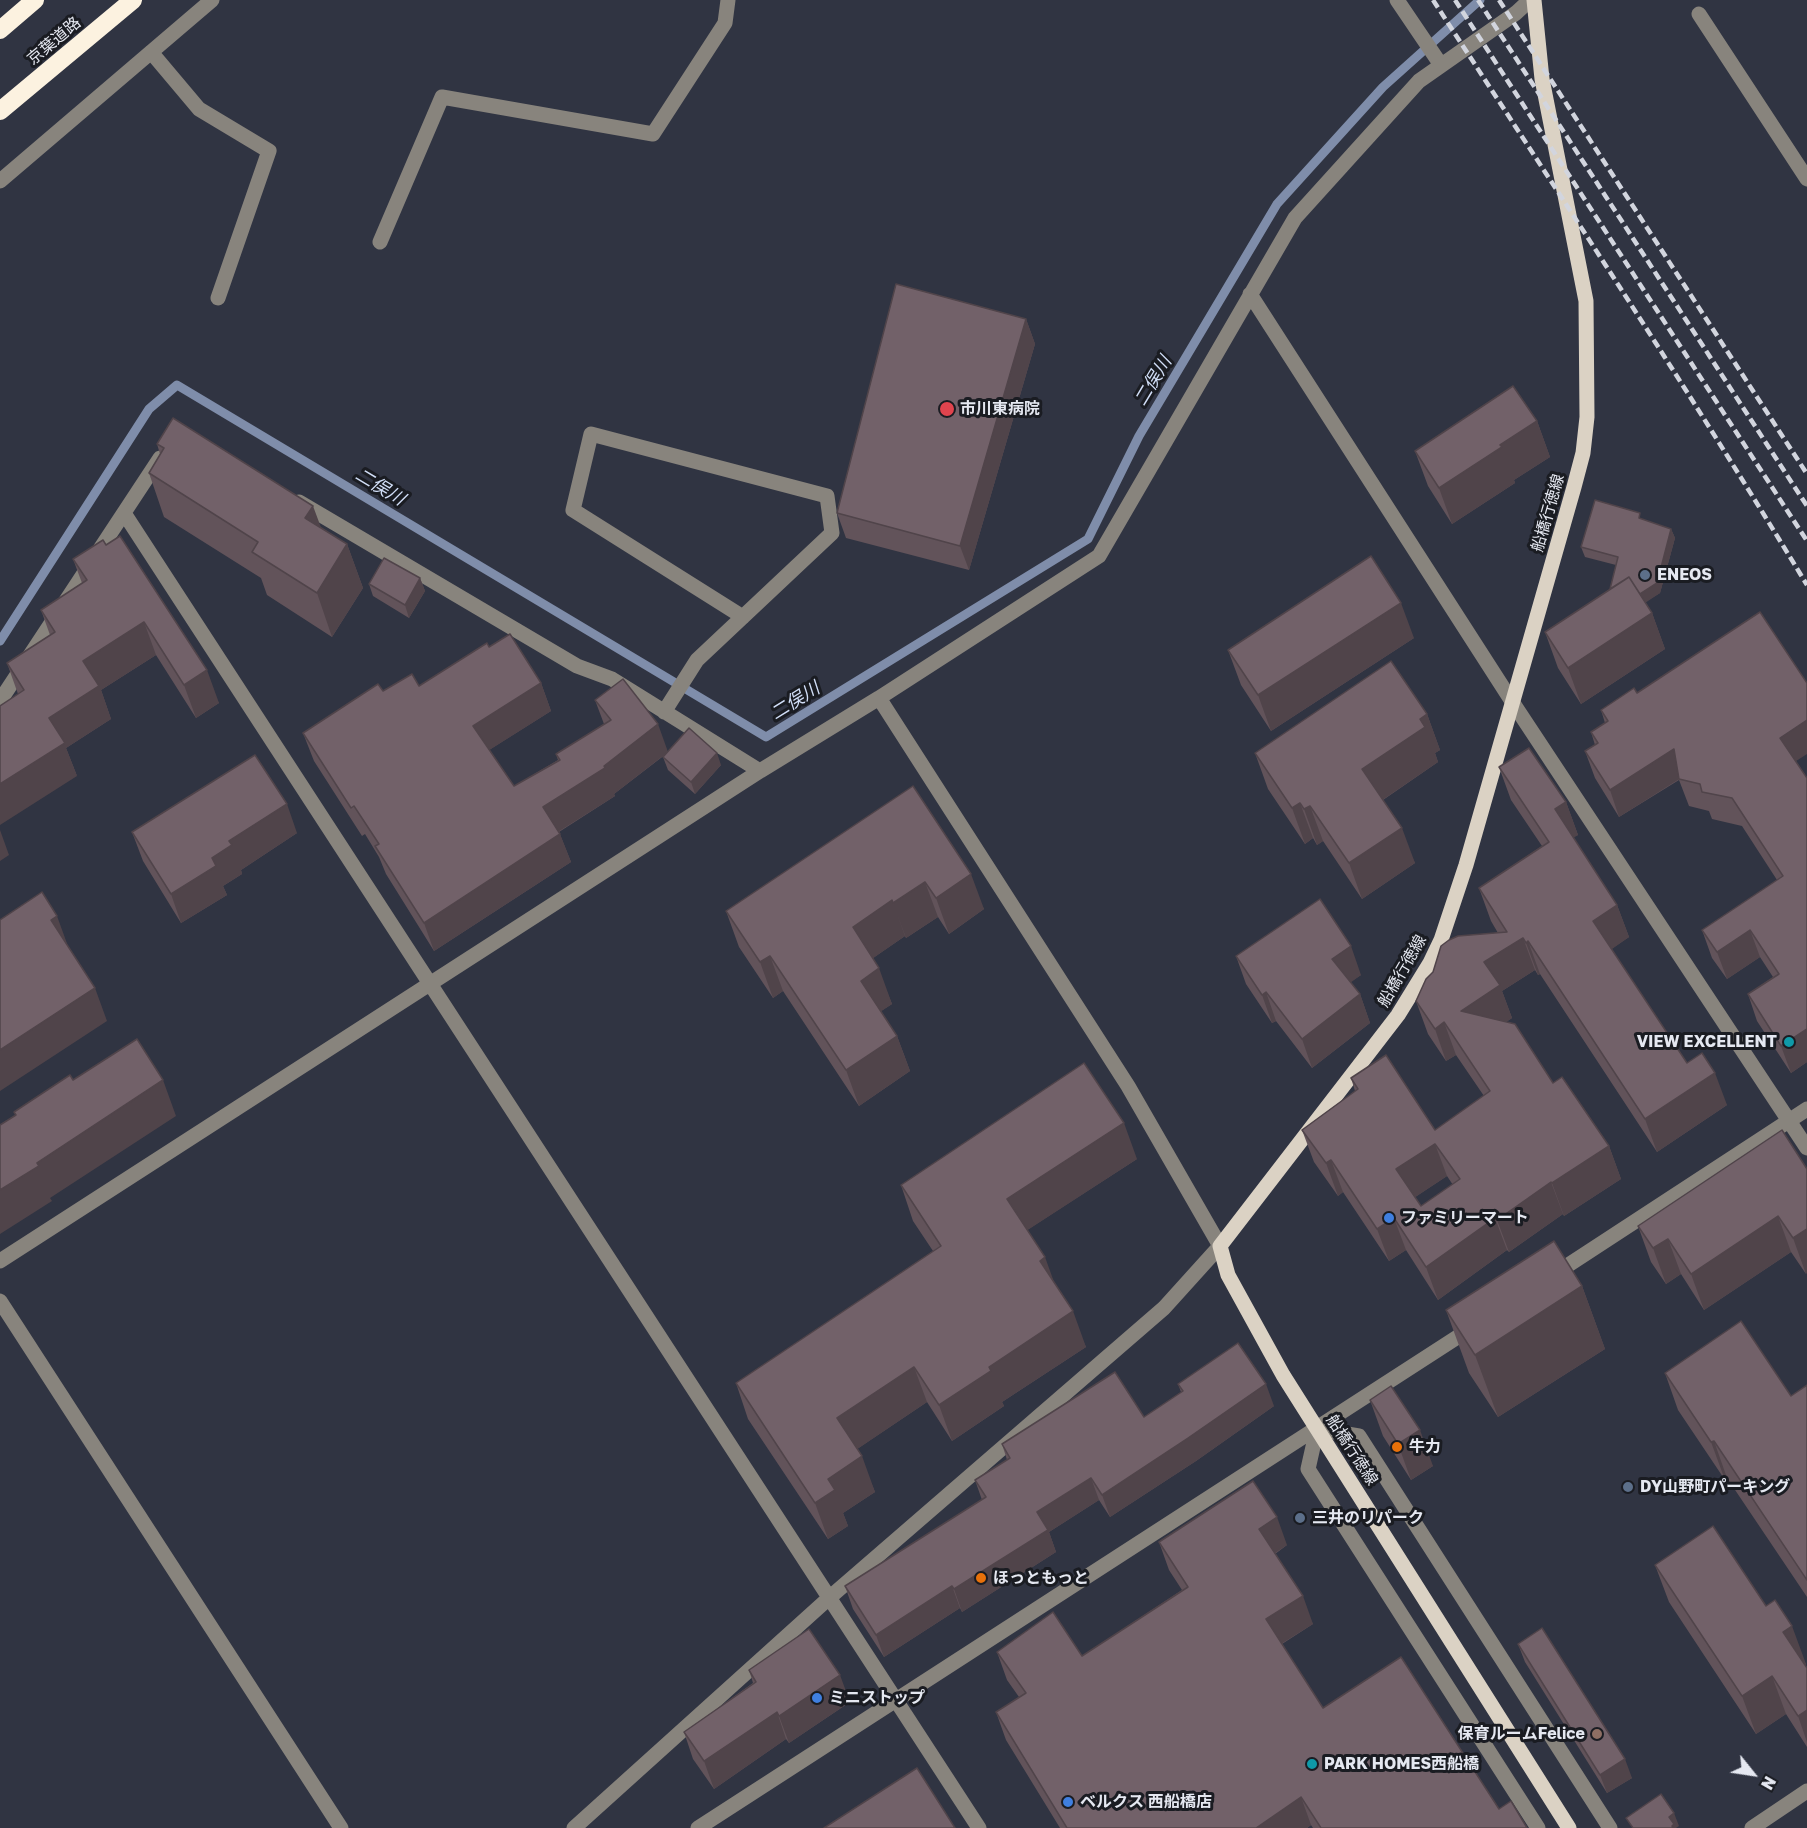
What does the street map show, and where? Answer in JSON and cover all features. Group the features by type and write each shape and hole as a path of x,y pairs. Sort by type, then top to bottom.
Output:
{"highway":[{"path":"0,30 35,0"},
{"name":"京葉道路","path":"0,111 133,0"}],"main road":[{"name":"船橋行徳線","path":"1532,0 1542,79 1586,301 1587,417 1583,453 1466,865 1441,940 1430,963 1398,1015 1220,1246 1228,1275 1283,1375 1569,1828"}],"street":[{"path":"0,181 212,0"},
{"path":"380,242 442,98 652,134 725,23 728,0"},
{"path":"1397,0 1441,65"},
{"path":"0,1261 760,771 879,698 1099,556 1295,218 1419,81 1532,0"},
{"path":"1699,14 1807,179"},
{"path":"151,52 199,109 269,151 218,298"},
{"path":"1250,294 1513,703 1807,1148"},
{"path":"664,712 696,660 832,533 827,496 591,434 573,510 743,616"},
{"path":"0,701 172,441"},
{"path":"288,496 577,666 612,679 760,771"},
{"path":"124,513 979,1828"},
{"path":"574,1828 829,1598 1164,1308 1220,1246 1128,1086 879,698"},
{"path":"1540,1283 1807,1109"},
{"path":"0,1301 341,1828"},
{"path":"698,1828 1481,1322"},
{"path":"1317,1429 1308,1469 1538,1828"},
{"path":"1317,1429 1359,1436 1610,1828"},
{"path":"1752,1828 1807,1791"}],"building":[{"path":"896,284 1026,319 960,546 837,513"},
{"path":"1513,386 1537,421 1439,488 1415,451"},
{"path":"173,418 313,506 305,518 347,544 317,593 252,552 258,542 149,473 164,448 157,444"},
{"path":"1595,500 1640,513 1639,518 1671,529 1657,583 1640,594 1629,577 1610,589 1618,557 1581,547"},
{"path":"120,536 207,670 184,685 144,622 83,661 99,686 49,718 65,743 0,784 0,706 24,690 7,663 55,632 41,610 87,580 73,559 103,540 106,545"},
{"path":"1371,556 1401,603 1258,695 1228,650"},
{"path":"384,558 420,578 405,605 369,584"},
{"path":"1629,577 1652,613 1568,668 1545,632"},
{"path":"1760,612 1807,683 1807,720 1780,738 1807,778 1807,1029 1781,1046 1748,994 1779,974 1750,930 1717,952 1702,930 1783,876 1732,798 1702,792 1700,784 1679,779 1674,749 1610,790 1585,751 1598,743 1591,732 1608,721 1601,710 1634,688 1637,693"},
{"path":"510,634 541,683 473,726 514,786 560,760 556,754 611,720 595,700 623,679 658,724 604,766 605,768 543,807 560,834 424,923 375,846 379,844 354,806 351,808 303,733 378,684 383,691 412,674 419,686 487,643 489,647"},
{"path":"1391,661 1427,714 1420,719 1425,727 1362,769 1402,828 1349,863 1310,806 1304,809 1300,803 1292,808 1255,753"},
{"path":"689,728 717,753 691,782 663,757"},
{"path":"1529,748 1566,802 1555,809 1617,905 1593,921 1687,1063 1702,1053 1715,1073 1645,1119 1528,941 1526,943 1523,938 1484,962 1500,985 1461,1011 1515,1024 1553,1083 1562,1077 1609,1146 1551,1182 1497,1220 1495,1218 1426,1267 1394,1218 1377,1229 1331,1160 1326,1163 1302,1130 1358,1089 1351,1078 1386,1055 1435,1130 1490,1091 1444,1022 1435,1029 1416,1001 1426,979 1433,972 1441,946 1458,936 1507,932 1479,888 1549,842 1499,767","holes":["1435,1144 1460,1179 1421,1206 1396,1169"]},
{"path":"255,755 287,804 229,841 232,845 212,858 216,866 171,894 132,832"},
{"path":"913,786 971,874 936,898 925,882 893,903 892,900 853,927 879,968 861,981 897,1036 846,1070 770,956 760,962 726,911"},
{"path":"42,892 57,916 51,920 95,988 0,1050 0,920"},
{"path":"1320,899 1351,946 1332,959 1360,994 1302,1039 1266,992 1262,995 1236,956"},
{"path":"137,1039 163,1080 37,1163 39,1166 0,1190 0,1125 16,1115 14,1112 70,1075 73,1080"},
{"path":"1084,1063 1124,1123 1007,1199 1045,1257 1040,1261 1073,1311 989,1367 991,1371 939,1405 914,1367 837,1418 862,1456 828,1479 835,1490 815,1503 736,1383 941,1246 901,1185"},
{"path":"1782,1130 1807,1169 1807,1229 1793,1238 1778,1216 1691,1274 1668,1239 1653,1248 1638,1226"},
{"path":"1554,1241 1582,1286 1475,1355 1446,1310"},
{"path":"1741,1321 1791,1396 1807,1385 1807,1580 1714,1441 1711,1442 1665,1373"},
{"path":"1238,1343 1266,1384 1102,1495 1091,1478 1037,1512 1048,1530 954,1589 952,1586 876,1635 845,1586 986,1497 975,1480 1010,1458 1002,1444 1115,1372 1144,1417 1183,1391 1178,1384"},
{"path":"1391,1386 1420,1430 1398,1444 1370,1400"},
{"path":"1253,1481 1277,1517 1259,1529 1303,1596 1266,1619 1323,1708 1401,1657 1499,1809 1511,1801 1527,1828 1321,1828 1301,1797 1256,1828 1067,1828 996,1712 1026,1693 997,1652 1053,1612 1082,1656 1188,1587 1159,1542"},
{"path":"1713,1526 1766,1606 1775,1600 1792,1626 1783,1632 1807,1668 1807,1710 1798,1716 1772,1676 1742,1696 1655,1565"},
{"path":"1542,1628 1625,1759 1600,1775 1518,1644"},
{"path":"809,1629 840,1675 779,1716 777,1712 704,1761 684,1732 756,1682 749,1670"},
{"path":"917,1768 955,1828 824,1828"},
{"path":"1661,1794 1674,1813 1669,1817 1674,1824 1673,1828 1633,1828 1626,1818"}],"waterway":[{"name":"二俣川","path":"0,641 149,409 177,385 766,737 1088,539 1139,436 1277,204 1383,87 1480,0"}],"railway":[{"path":"1433,0 1669,364 1807,585"},
{"path":"1455,0 1807,541"},
{"path":"1478,0 1807,506"},
{"path":"1499,0 1807,474"}],"place":[{"name":"市川東病院","path":"947,409"},
{"name":"ENEOS","path":"1645,575"},
{"name":"VIEW EXCELLENT","path":"1789,1042"},
{"name":"ファミリーマート","path":"1389,1218"},
{"name":"牛力","path":"1397,1447"},
{"name":"DY山野町パーキング","path":"1628,1487"},
{"name":"三井のリパーク","path":"1300,1518"},
{"name":"ほっともっと","path":"981,1578"},
{"name":"ミニストップ","path":"817,1698"},
{"name":"保育ルームFelice","path":"1597,1734"},
{"name":"PARK HOMES西船橋","path":"1312,1764"},
{"name":"ベルクス 西船橋店","path":"1068,1802"}]}
